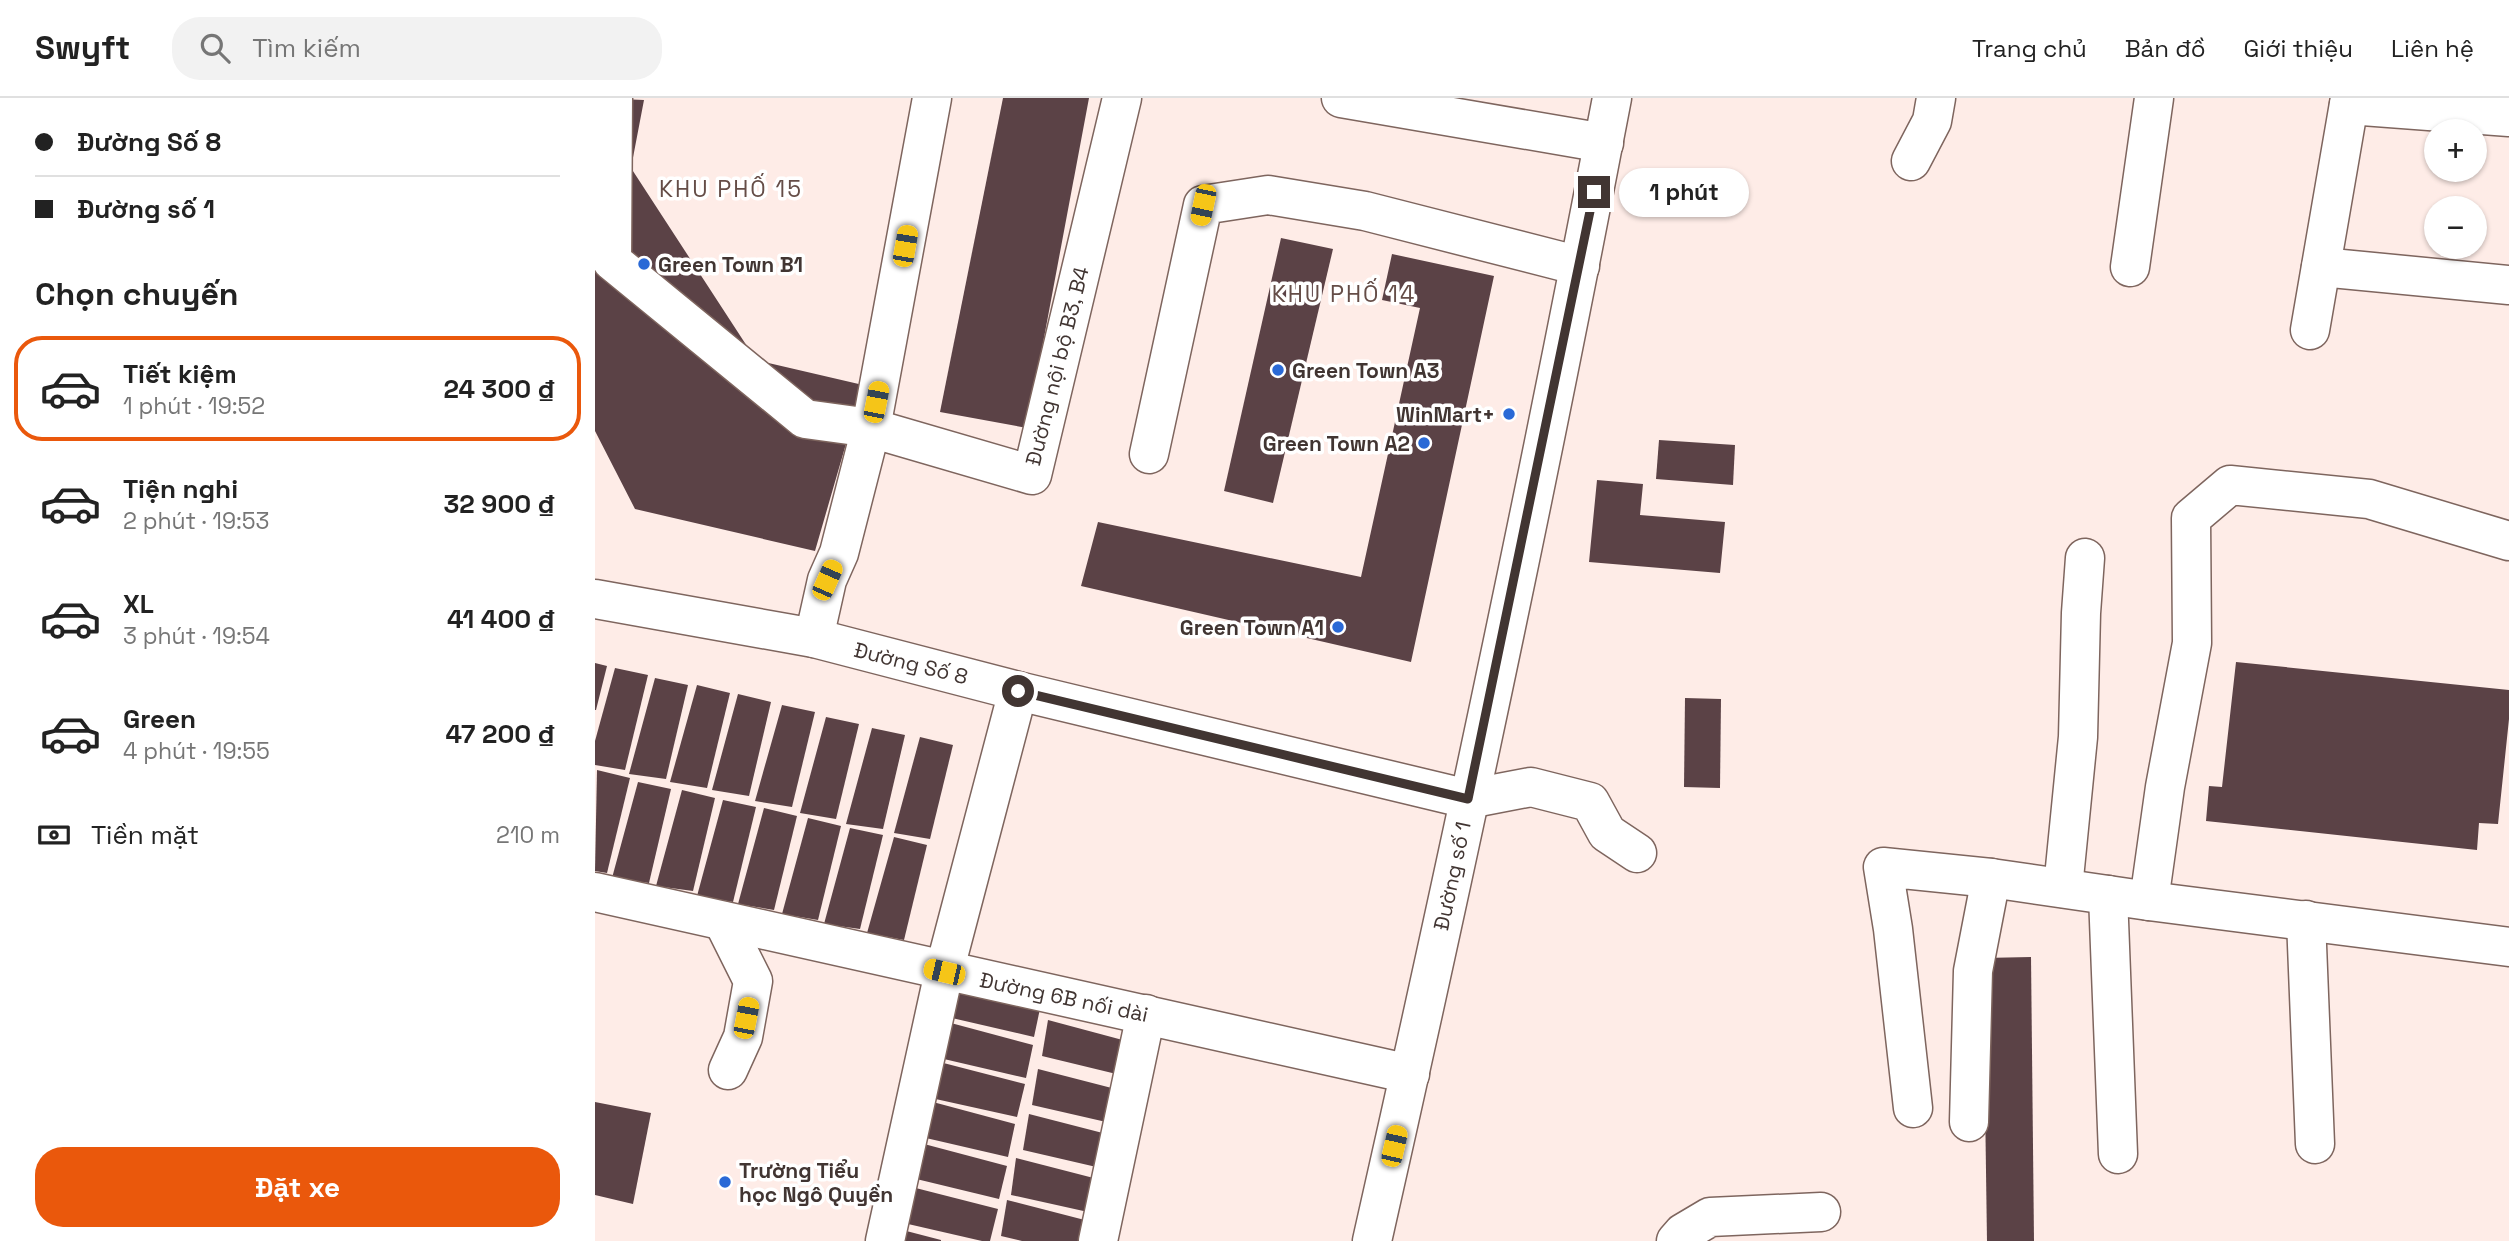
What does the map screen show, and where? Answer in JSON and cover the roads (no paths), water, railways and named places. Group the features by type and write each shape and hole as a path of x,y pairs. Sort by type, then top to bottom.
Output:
{"street":[{"path":"613,98 612,261 805,419 871,428"},
{"path":"814,638 827,580 839,553 871,428 932,98"},
{"name":"Đường nội bộ B3, B4","path":"871,428 1033,475 1122,98"},
{"path":"1341,98 1604,143"},
{"name":"Đường số 1","path":"1372,1241 1410,1074 1580,266 1612,98"},
{"path":"1911,161 1932,121 1936,98"},
{"path":"2130,267 2154,98"},
{"path":"2309,330 2349,102 2509,117"},
{"path":"1149,454 1203,205 1268,195 1365,211 1580,266"},
{"path":"2321,267 2509,285"},
{"path":"2149,901 2165,787 2192,643 2191,518 2230,485 2369,499 2509,541"},
{"path":"2063,888 2078,737 2085,558"},
{"name":"Đường Số 8","path":"595,600 814,638 1018,691 1468,799"},
{"path":"885,1241 944,972 1018,691"},
{"path":"1468,799 1531,787 1590,802 1607,833 1637,853"},
{"path":"1913,1108 1893,929 1883,867 1991,878 2509,947"},
{"path":"1969,1122 1973,971 1991,878"},
{"name":"Đường 6B nối dài","path":"595,892 1410,1074"},
{"path":"2108,895 2118,1154"},
{"path":"2306,920 2315,1144"},
{"path":"723,921 753,981 743,1037 728,1070"},
{"path":"1098,1241 1146,1014"},
{"path":"1676,1241 1683,1233 1710,1217 1821,1212"}],"place":[{"name":"Green Town B1","path":"644,264"},
{"name":"Green Town A3","path":"1278,370"},
{"name":"WinMart+","path":"1509,414"},
{"name":"Green Town A2","path":"1424,443"},
{"name":"Green Town A1","path":"1338,627"},
{"name":"Trường Tiểu học Ngô Quyền","path":"725,1182"}],"district":[{"name":"KHU PHỐ 15","path":"731,189"},
{"name":"KHU PHỐ 14","path":"1344,294"}]}
